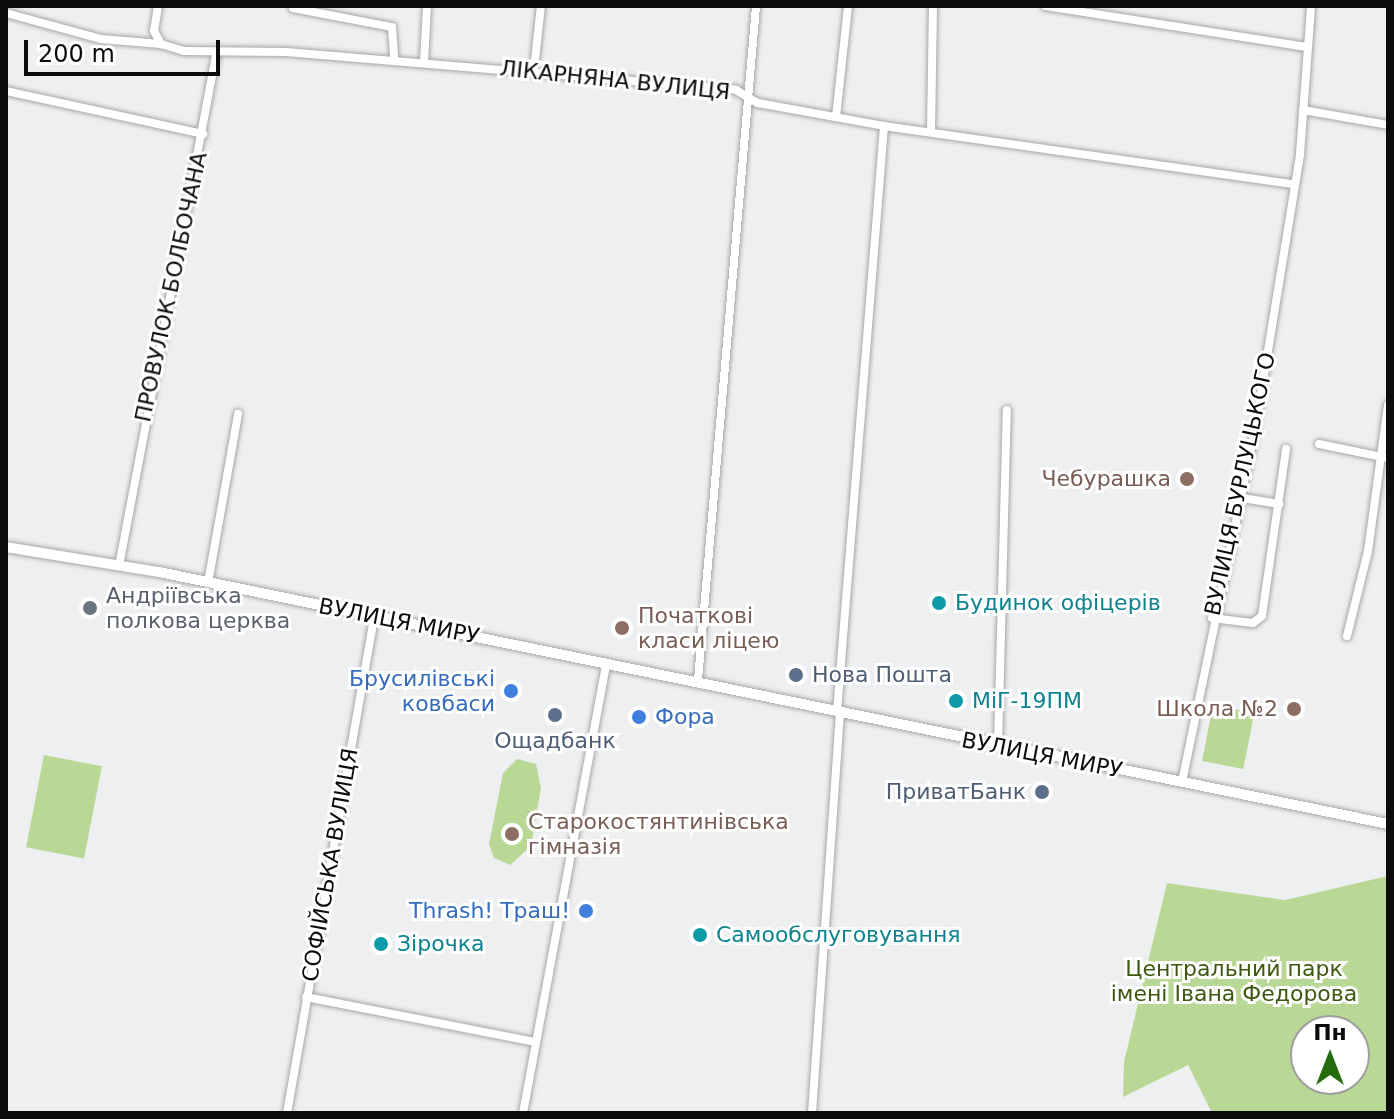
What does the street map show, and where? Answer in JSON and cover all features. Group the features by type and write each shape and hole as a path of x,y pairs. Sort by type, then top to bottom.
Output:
{"main road":[{"name":"ВУЛИЦЯ МИРУ","path":"6,547 208,583 698,680 998,747 1388,824"}],"street":[{"path":"158,6 154,31 161,44"},
{"path":"424,62 427,6"},
{"path":"534,69 541,6"},
{"path":"698,680 756,6"},
{"path":"836,117 848,6"},
{"path":"931,132 933,6"},
{"path":"1045,6 1306,47"},
{"name":"ВУЛИЦЯ БУРЛУЦЬКОГО","path":"1182,782 1236,497 1255,430 1294,184 1311,6"},
{"path":"293,8 392,27 394,59"},
{"name":"ЛІКАРНЯНА ВУЛИЦЯ","path":"6,13 101,39 161,44 216,55 394,59 534,69 747,97 884,126 1294,184"},
{"name":"ПРОВУЛОК БОЛБОЧАНА","path":"119,566 139,481 154,354 203,134 216,55"},
{"path":"6,91 203,134"},
{"path":"1303,110 1388,125"},
{"path":"812,1113 884,126"},
{"path":"1347,636 1386,458 1388,405"},
{"path":"998,747 1007,410"},
{"path":"208,583 238,414"},
{"path":"1319,444 1386,458"},
{"path":"1212,618 1253,623 1262,616 1286,449"},
{"path":"1236,497 1279,504"},
{"name":"СОФІЙСЬКА ВУЛИЦЯ","path":"287,1113 374,618"},
{"path":"523,1113 606,663"},
{"path":"306,997 535,1042"}],"green space":[{"path":"1213,705 1254,713 1243,769 1202,761"},
{"path":"44,755 102,766 84,859 26,847"},
{"path":"517,759 536,764 541,788 531,846 510,865 494,858 489,844 503,773"},
{"name":"Центральний парк імені Івана Федорова","path":"1388,876 1388,1113 1212,1113 1188,1065 1123,1097 1124,1062 1167,883 1285,900"}],"place":[{"name":"Чебурашка","path":"1187,479"},
{"name":"Будинок офіцерів","path":"939,603"},
{"name":"Андріївська полкова церква","path":"90,608"},
{"name":"Початкові класи ліцею","path":"622,628"},
{"name":"Нова Пошта","path":"796,675"},
{"name":"Брусилівські ковбаси","path":"511,691"},
{"name":"МіГ-19ПМ","path":"956,701"},
{"name":"Школа №2","path":"1294,709"},
{"name":"Ощадбанк","path":"555,715"},
{"name":"Фора","path":"639,717"},
{"name":"ПриватБанк","path":"1042,792"},
{"name":"Старокостянтинівська гімназія","path":"512,834"},
{"name":"Thrash! Траш!","path":"586,911"},
{"name":"Самообслуговування","path":"700,935"},
{"name":"Зірочка","path":"381,944"}]}
